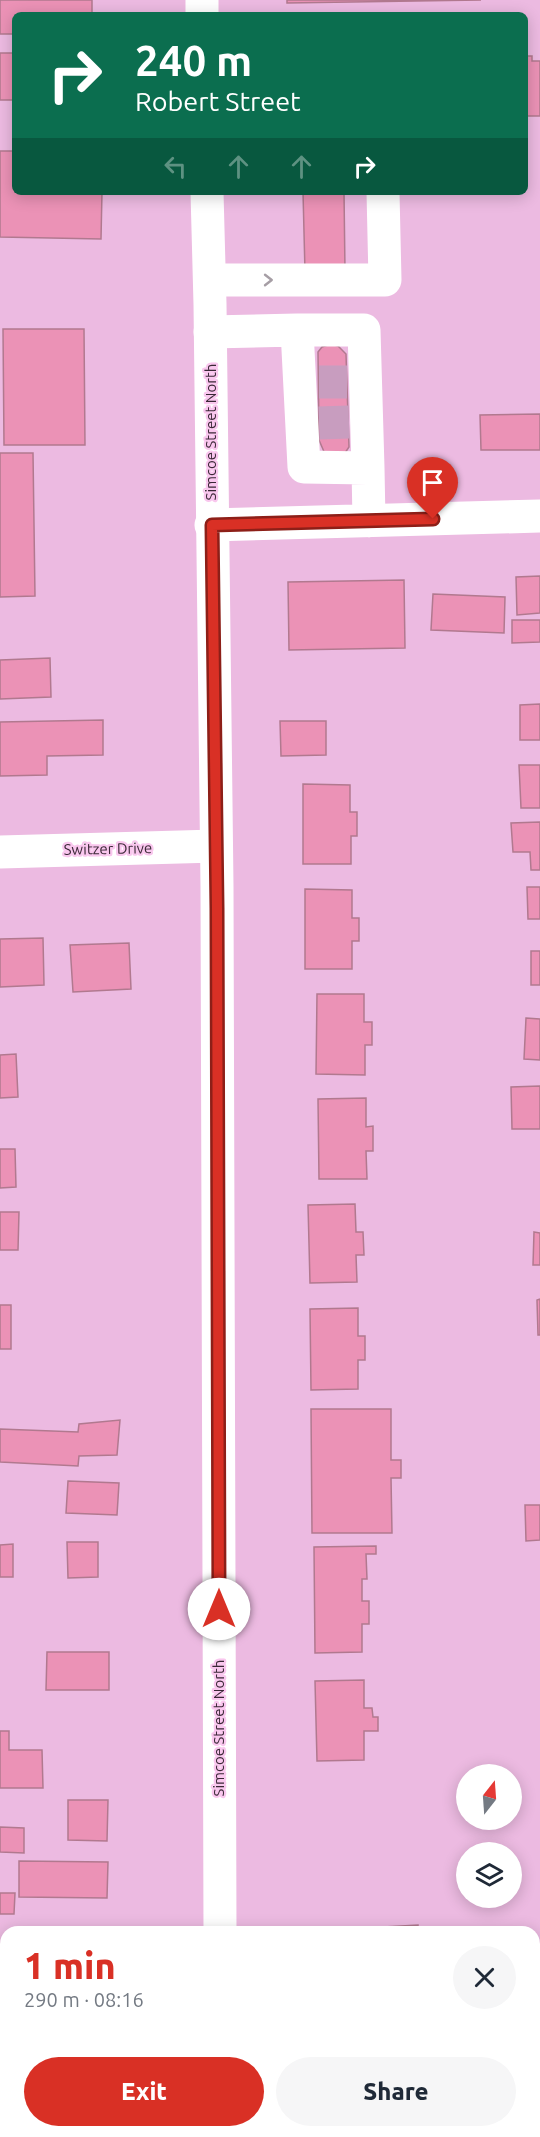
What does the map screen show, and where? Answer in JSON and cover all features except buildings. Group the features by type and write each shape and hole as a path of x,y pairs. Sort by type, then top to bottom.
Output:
{"main road":[{"name":"Simcoe Street North","path":"207,195 216,846 220,1926"},
{"path":"210,280 385,280 383,195"},
{"path":"297,330 333,382 334,423 304,467 368,468"},
{"path":"210,332 364,330 333,382 334,423 368,468 369,521"},
{"path":"212,525 540,516"},
{"name":"Switzer Drive","path":"0,852 216,846"}],"tunnel":[{"path":"319,382 347,382"},
{"path":"319,423 349,422"}],"route":[{"path":"219,1609 217,908 212,525 433,519"}]}
